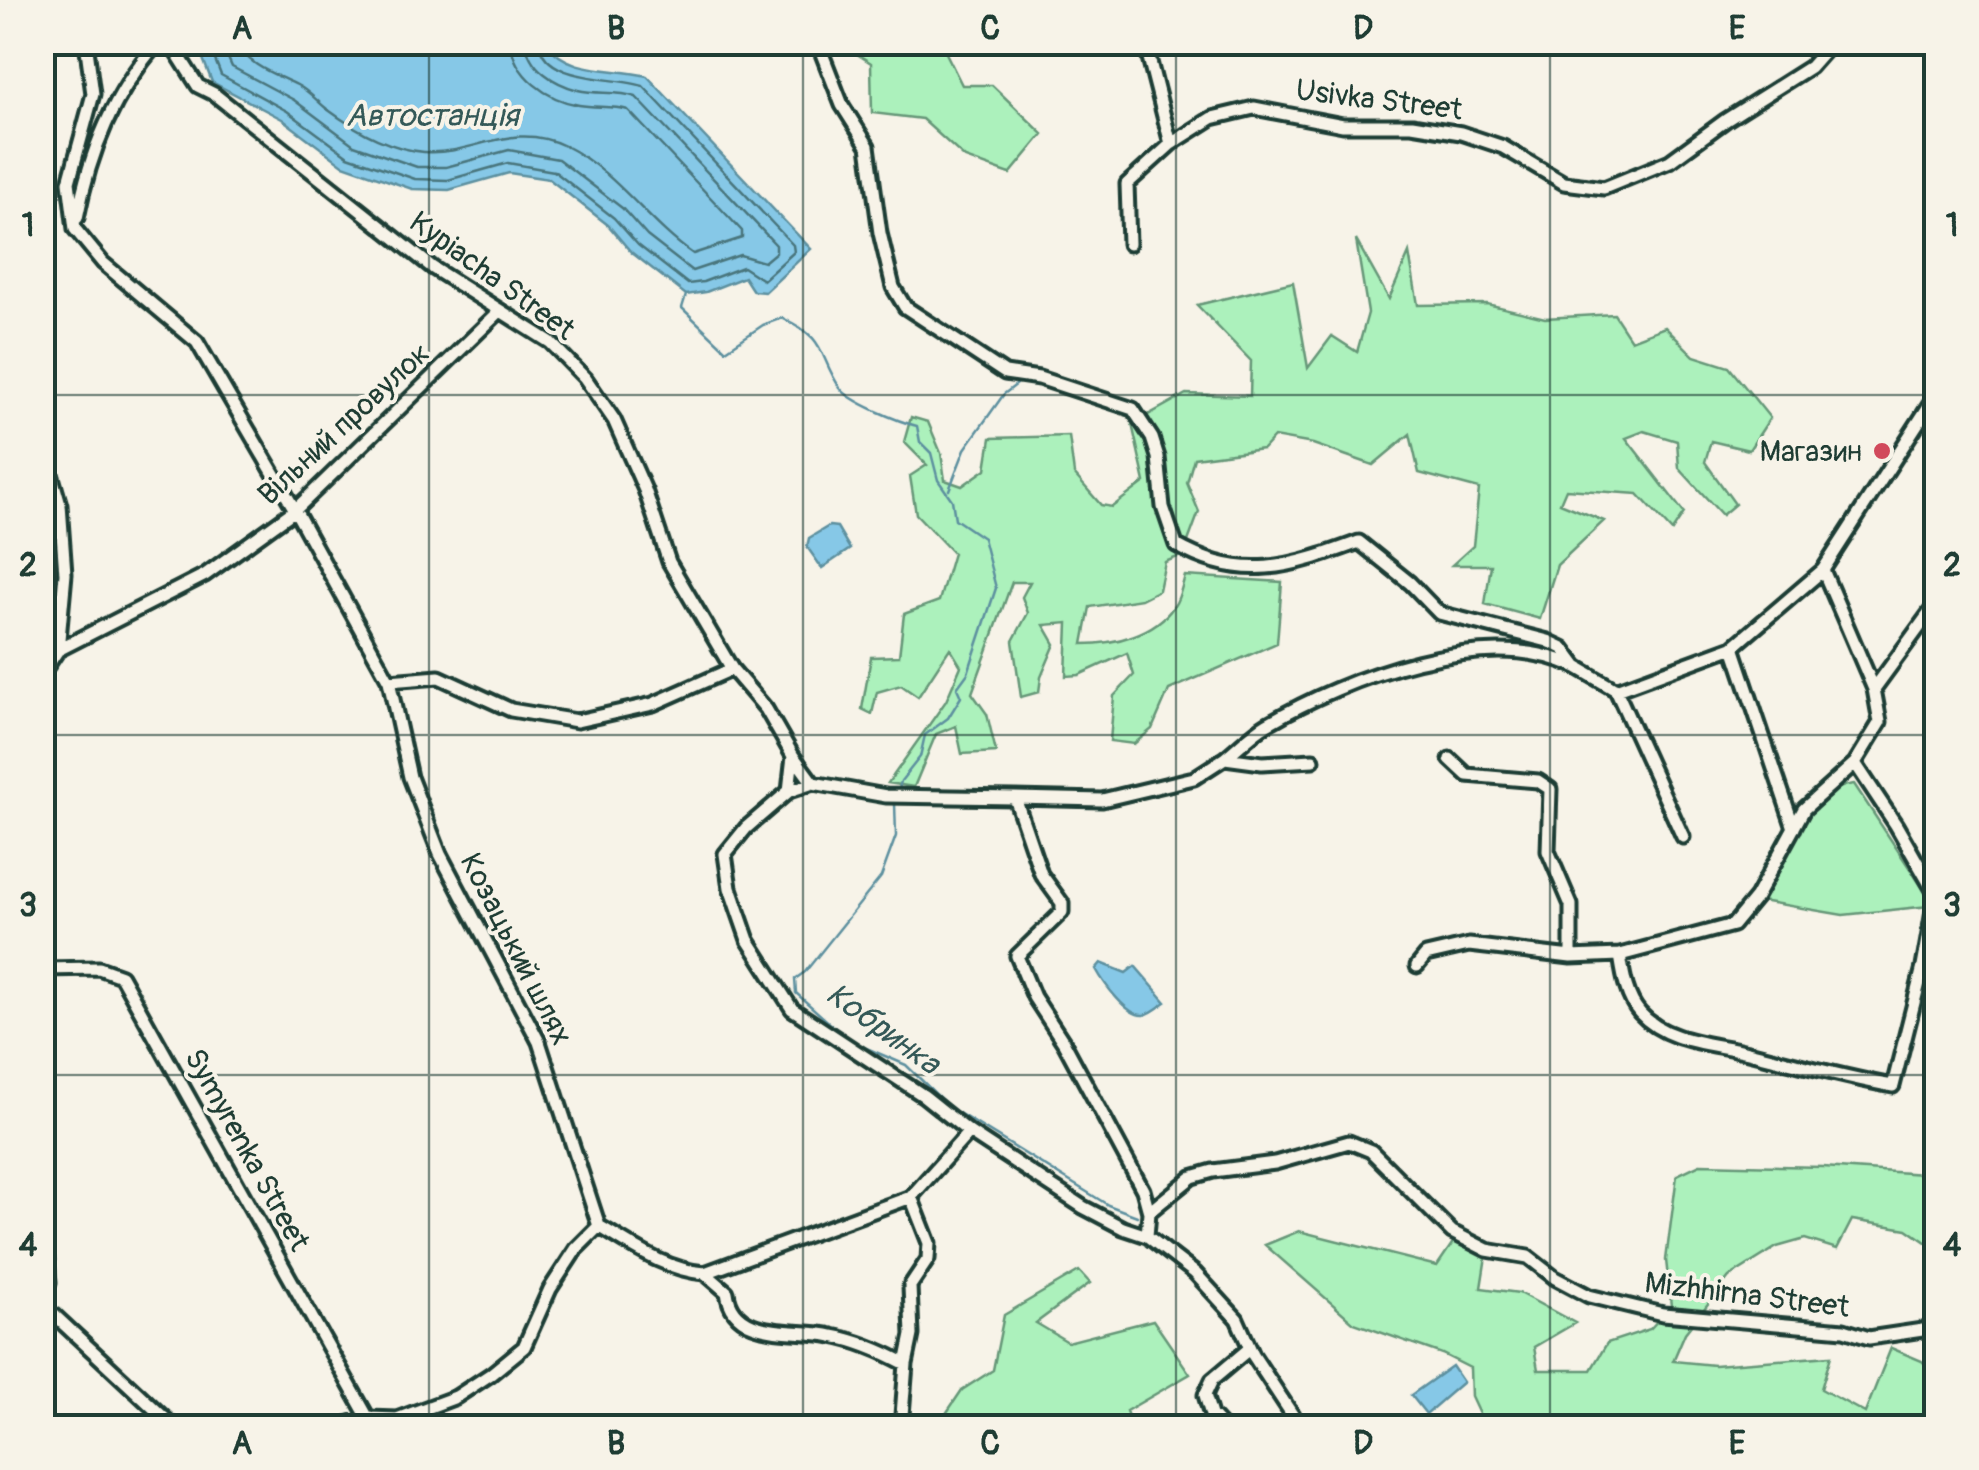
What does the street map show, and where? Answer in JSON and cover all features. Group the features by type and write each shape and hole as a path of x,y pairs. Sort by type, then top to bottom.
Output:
{"street":[{"path":"75,229 69,182 93,94 86,42"},
{"path":"75,229 98,136 132,73 158,42"},
{"name":"Kypiacha Street","path":"170,42 198,86 214,94 433,268 550,342 584,378 614,420 646,490 670,562 732,669 766,709 792,756 813,783"},
{"path":"810,42 821,51 842,106 868,146 880,233 894,287 905,307 1005,373 1039,378 1133,410 1152,438 1158,457 1162,507 1176,545 1201,559 1232,568 1262,569 1359,542 1439,612 1548,641 1564,648 1577,667"},
{"path":"1145,42 1171,144"},
{"name":"Usivka Street","path":"1129,244 1126,184 1171,144 1212,118 1254,108 1343,125 1412,125 1461,133 1503,147 1564,183 1604,188 1670,160 1810,67 1832,42"},
{"name":"Козацький шлях","path":"75,229 103,263 197,342 390,681 416,792 440,854 539,1042 599,1226"},
{"name":"Вільний провулок","path":"58,650 204,575 296,510 500,312"},
{"path":"1616,690 1733,647 1823,570 1936,395"},
{"path":"42,442 60,505 65,574 58,650 42,674"},
{"path":"1417,966 1426,955 1469,945 1571,957 1620,955 1734,925 1756,897 1804,809 1855,764 1880,722 1874,688 1823,570"},
{"path":"1874,688 1936,604"},
{"path":"1733,647 1794,828"},
{"path":"1301,1428 1250,1348 1237,1318 1195,1273 1147,1236 1122,1228 1083,1207 792,1009 748,940 730,888 725,854 746,828 789,792 813,783 886,796 1102,800 1194,778 1264,726 1320,696 1386,672 1460,652 1529,654 1577,667 1616,690 1684,836"},
{"path":"390,681 439,677 511,710 576,721 652,704 732,669"},
{"path":"789,792 792,756"},
{"path":"1225,758 1262,763 1313,760"},
{"path":"1450,760 1467,775 1538,781 1550,789 1548,850 1571,906 1571,957"},
{"path":"1620,955 1624,984 1640,1013 1674,1036 1820,1073 1893,1086 1923,967 1936,895 1896,824 1855,764"},
{"path":"1015,798 1041,874 1062,903 1062,912 1017,956 1034,997 1064,1042 1143,1190 1148,1212 1147,1236"},
{"name":"Symyrenka Street","path":"42,969 99,968 122,976 368,1418"},
{"path":"333,1428 368,1418 396,1419 456,1397 491,1374 524,1347 559,1276 576,1249 599,1226 659,1261 683,1271 705,1273 911,1197 969,1132"},
{"name":"Mizhhirna Street","path":"1148,1212 1192,1177 1349,1142 1371,1151 1452,1232 1487,1250 1528,1257 1554,1278 1589,1296 1663,1314 1844,1330 1869,1338 1936,1328"},
{"path":"901,1428 912,1336 910,1286 928,1260 929,1243 911,1197"},
{"path":"42,1211 49,1282 42,1288"},
{"path":"705,1273 728,1292 729,1308 756,1327 827,1334 858,1342 906,1364"},
{"path":"54,1315 174,1428"},
{"path":"1223,1428 1212,1415 1205,1394 1212,1380 1250,1348"}],"green space":[{"path":"840,43 941,43 962,85 992,85 1043,134 1010,174 965,158 922,119 872,113 871,63"},
{"path":"1356,240 1389,299 1409,253 1418,305 1487,304 1545,318 1614,314 1631,340 1665,327 1694,356 1729,367 1770,418 1749,450 1711,441 1705,462 1735,504 1722,515 1679,468 1677,441 1644,431 1626,438 1684,513 1672,531 1638,494 1566,489 1560,503 1604,521 1557,565 1540,619 1485,604 1491,565 1452,565 1473,546 1479,489 1419,473 1410,434 1373,465 1313,444 1274,437 1263,449 1194,458 1187,483 1199,512 1183,555 1165,562 1159,590 1141,599 1090,607 1083,644 1121,639 1156,624 1176,603 1185,576 1282,582 1277,643 1169,690 1152,729 1134,744 1110,741 1114,696 1134,675 1127,653 1079,675 1066,676 1068,623 1044,625 1055,644 1039,692 1021,697 1013,641 1028,613 1022,597 1030,582 1012,582 972,693 987,714 996,752 962,754 956,726 936,734 914,787 888,783 946,701 961,666 950,648 918,697 901,685 877,692 872,714 862,709 871,657 899,656 904,614 939,601 953,553 916,514 910,476 927,465 904,442 911,417 928,422 941,453 945,480 962,486 986,469 991,438 1069,436 1074,474 1101,505 1112,507 1145,482 1132,424 1186,394 1250,396 1251,361 1197,305 1293,282 1308,368 1332,336 1357,352 1368,313"},
{"path":"1854,784 1930,899 1929,906 1843,915 1761,901 1785,848 1807,813 1836,789"},
{"path":"1700,1164 1923,1174 1936,1188 1936,1249 1907,1229 1852,1220 1837,1249 1805,1239 1777,1247 1729,1277 1685,1333 1673,1361 1714,1365 1831,1356 1821,1389 1865,1413 1891,1348 1922,1361 1936,1374 1934,1428 1485,1427 1471,1397 1470,1368 1354,1323 1265,1245 1299,1231 1437,1266 1458,1235 1487,1250 1481,1288 1519,1293 1575,1323 1534,1347 1538,1370 1591,1370 1607,1343 1650,1329 1671,1306 1666,1260 1677,1175"},
{"path":"1079,1271 1090,1283 1036,1323 1068,1342 1153,1320 1190,1374 1126,1411 1132,1427 937,1427 962,1390 993,1370 1004,1315"}],"water":[{"name":"Автостанція","path":"197,43 546,43 579,65 647,76 811,249 765,292 753,291 744,277 706,292 686,295 631,252 608,225 549,179 509,173 449,190 412,189 343,165 282,119 212,82"},
{"path":"829,526 837,527 850,549 822,568 807,547 809,538"},
{"path":"1101,963 1126,973 1135,966 1166,1002 1144,1015 1130,1010 1099,975 1096,969"},
{"path":"1452,1366 1463,1382 1426,1414 1411,1395"}],"waterway":[{"name":"Кобринка","path":"686,295 682,308 726,350 763,325 782,318 807,333 815,340 845,393 876,411 917,426 920,442 931,453 938,480 952,500 955,519 983,538 996,588 968,673 957,688 961,697 948,718 925,735 920,757 899,789"},
{"path":"949,490 965,449 1004,394 1017,384 1015,380"},
{"name":"Кобринка","path":"844,1036 796,993 795,979 805,972 881,877 896,836 895,803"},
{"name":"Кобринка","path":"850,1041 906,1065 949,1107 1108,1205 1137,1216"}],"place":[{"name":"Магазин","path":"1882,451"}]}
